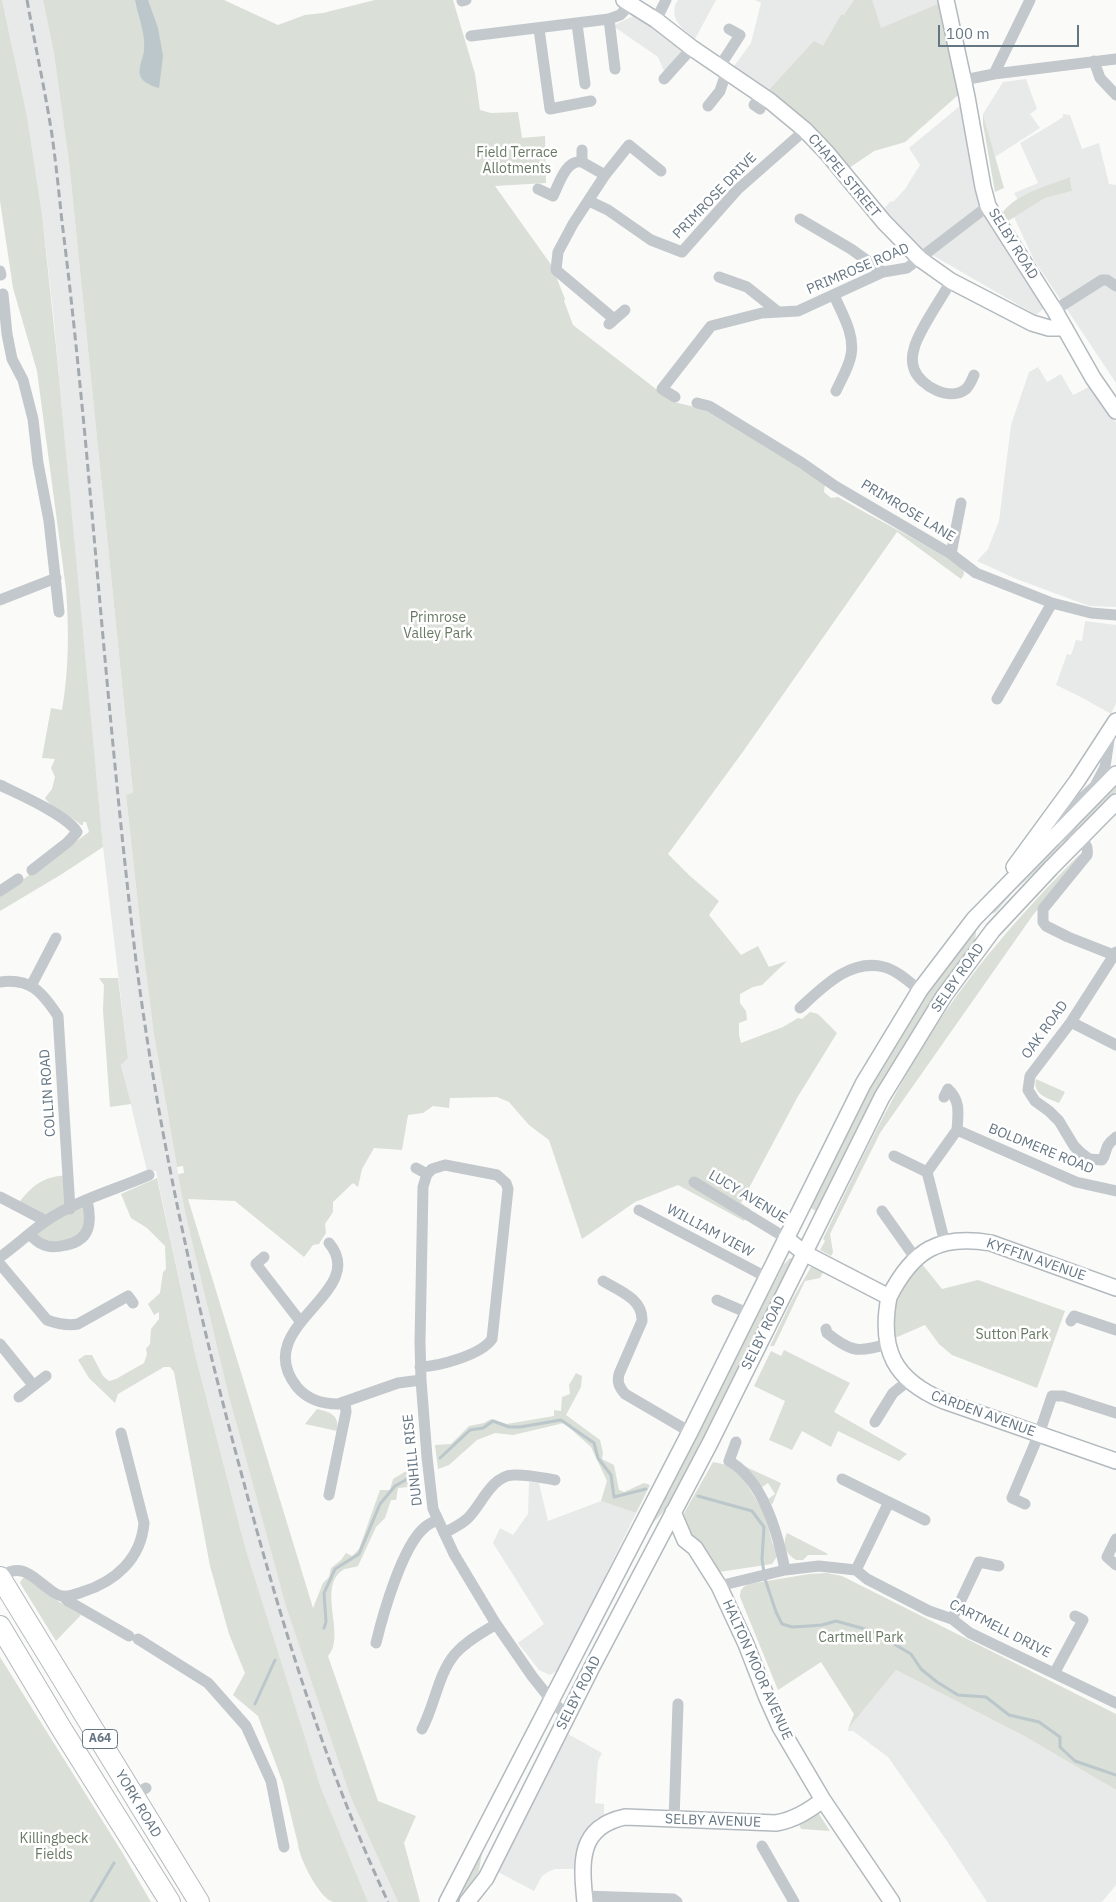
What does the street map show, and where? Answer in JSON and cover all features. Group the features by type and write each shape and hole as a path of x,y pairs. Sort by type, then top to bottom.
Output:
{"highway":[{"name":"YORK ROAD","path":"0,1577 90,1723 140,1792 199,1902"},
{"name":"YORK ROAD","path":"0,1626 61,1728 170,1902"}],"main road":[{"name":"SELBY ROAD","path":"946,0 964,80 988,206 1065,328 1093,378 1116,411"},
{"name":"CHAPEL STREET","path":"627,2 656,20 692,48 725,69 761,102 805,130 827,153 884,222 920,259 951,281 1032,323 1049,328 1065,328"},
{"name":"SELBY ROAD","path":"447,1902 690,1432 863,1084 920,990 1077,781 1114,725"},
{"name":"SELBY ROAD","path":"978,914 1116,773"},
{"name":"SELBY ROAD","path":"467,1902 486,1878 656,1544 710,1443 882,1096 944,996 993,930 1116,802"},
{"path":"786,1238 804,1253 889,1297"},
{"name":"KYFFIN AVENUE","path":"889,1297 897,1282 916,1258 945,1242 973,1240 991,1243 1116,1288"},
{"name":"CARDEN AVENUE","path":"889,1297 886,1314 887,1344 896,1365 908,1381 944,1402 1116,1462"},
{"name":"HALTON MOOR AVENUE","path":"673,1512 685,1540 695,1548 719,1586 746,1644 780,1727 823,1800 892,1902"},
{"path":"656,1544 685,1540"},
{"name":"SELBY AVENUE","path":"585,1899 584,1851 589,1838 599,1827 611,1820 625,1817 776,1823 788,1821 801,1815 823,1800"}],"street":[{"path":"656,20 666,0"},
{"path":"994,74 1030,0"},
{"path":"471,36 608,19 620,16 627,2"},
{"path":"608,19 615,68"},
{"path":"577,24 585,84"},
{"path":"539,29 550,109 591,101"},
{"path":"705,106 720,91 725,69 740,36 729,29"},
{"path":"664,79 692,48"},
{"path":"964,80 994,74 1116,58"},
{"path":"1094,61 1100,78 1116,95"},
{"name":"PRIMROSE DRIVE","path":"589,201 608,210 651,240 682,252 738,190 805,130"},
{"path":"625,310 611,322 556,270 558,252 573,224 605,175 629,145 661,171"},
{"path":"538,189 553,196 569,166 582,156 605,175"},
{"name":"PRIMROSE ROAD","path":"676,397 662,390 711,326 762,313 798,311 883,272 907,268 988,206"},
{"path":"800,218 883,272"},
{"path":"0,271 1,275"},
{"path":"720,277 747,287 778,311"},
{"path":"1054,310 1102,280 1107,280 1116,286"},
{"path":"951,281 914,348 914,368 925,383 935,390 950,393 966,389 974,375"},
{"path":"3,294 7,334 12,359 23,380 33,419 49,521 59,612"},
{"path":"834,296 850,333 852,348 851,357 836,391"},
{"path":"0,363 12,359"},
{"name":"PRIMROSE LANE","path":"697,403 709,406 802,463 835,486 951,554 976,573 1052,603 1085,612 1116,616"},
{"path":"951,554 961,502"},
{"path":"0,600 56,578"},
{"path":"997,699 1052,603"},
{"path":"998,894 1029,854 1070,809 1095,786 1105,767 1114,725"},
{"path":"1097,781 1116,773"},
{"path":"0,784 58,816 80,831 32,870"},
{"path":"1035,856 1064,834 1075,832 1082,837 1088,851 1087,856 1043,909 1043,922 1046,926 1068,937 1115,954"},
{"path":"0,891 18,880"},
{"path":"0,982 19,981 31,986 56,938"},
{"name":"OAK ROAD","path":"1115,954 1071,1022 1030,1076 1028,1090 1030,1096 1059,1121 1074,1146 1089,1159 1102,1160 1110,1142 1116,1138"},
{"path":"800,1008 828,983 848,970 868,966 885,967 920,990"},
{"name":"COLLIN ROAD","path":"31,986 43,994 58,1016 70,1209"},
{"path":"1071,1022 1116,1045"},
{"path":"927,1172 957,1130 958,1112 955,1096 948,1089 944,1097"},
{"name":"BOLDMERE ROAD","path":"957,1130 1076,1182 1116,1191"},
{"path":"894,1156 927,1172 945,1242"},
{"path":"416,1168 427,1174 432,1169 444,1165 497,1175 506,1183 508,1189 492,1339 483,1348 442,1364 420,1367"},
{"name":"DUNHILL RISE","path":"427,1174 423,1187 420,1367 431,1493 437,1520 467,1578 496,1624 532,1676 551,1700 568,1716"},
{"path":"0,1257 46,1221 88,1200 149,1175"},
{"name":"LUCY AVENUE","path":"694,1182 786,1238"},
{"path":"0,1197 46,1221"},
{"path":"30,1235 43,1245 58,1247 76,1243 87,1233 91,1216 88,1200"},
{"name":"WILLIAM VIEW","path":"638,1210 768,1278"},
{"path":"882,1211 916,1258"},
{"path":"329,1243 337,1256 335,1279 328,1292 300,1322 288,1347 287,1363 292,1378 301,1391 314,1400 330,1404 345,1402 398,1383 421,1380"},
{"path":"264,1257 256,1264 300,1322"},
{"path":"0,1264 47,1320 70,1325 78,1324 128,1296 133,1303"},
{"path":"603,1282 636,1301 642,1314 642,1321 619,1374 620,1388 624,1394 690,1432"},
{"path":"716,1300 750,1314"},
{"path":"1071,1321 1074,1316 1116,1330"},
{"path":"826,1329 827,1333 841,1345 856,1350 868,1350 887,1344"},
{"path":"0,1344 33,1385"},
{"path":"19,1397 46,1376"},
{"path":"875,1422 880,1403 908,1381"},
{"path":"1025,1504 1012,1498 1039,1434 1052,1396 1063,1396 1116,1413"},
{"path":"329,1495 346,1412 345,1402"},
{"path":"0,1577 9,1570 21,1569 55,1594 63,1596 96,1587 124,1569 143,1538 144,1523 121,1433"},
{"path":"736,1442 729,1461 736,1465 751,1480 761,1497 770,1516 786,1570"},
{"path":"444,1533 467,1518 500,1479 513,1475 555,1480"},
{"path":"842,1479 925,1520"},
{"path":"856,1570 889,1502"},
{"path":"376,1643 382,1619 400,1568 418,1535 424,1528 437,1520"},
{"path":"1108,1561 1116,1540"},
{"path":"952,1619 980,1560 998,1566"},
{"name":"CARTMELL DRIVE","path":"719,1586 786,1570 819,1566 856,1570 867,1579 929,1611 952,1619 970,1633 1055,1672 1116,1703"},
{"path":"63,1596 68,1601 134,1637 208,1683 246,1726 271,1781 284,1847"},
{"path":"1055,1672 1082,1620"},
{"path":"422,1728 454,1654 465,1644 496,1624"},
{"path":"674,1820 678,1704"},
{"path":"762,1846 794,1902"},
{"path":"585,1899 673,1899 677,1902"}],"shaded area":[{"path":"2,0 43,0 54,54 69,162 133,794 126,795 142,941 154,1035 184,1207 351,1798 398,1902 368,1902 321,1788 245,1547 196,1358 156,1171 147,1171 121,1064 128,1058 103,847 54,320 42,214 27,116"},
{"path":"135,0 148,0 158,28 163,56 159,88 147,83 140,76 144,38"},
{"path":"678,0 716,0 695,39 676,20 674,14 675,5"},
{"path":"755,0 937,0 958,95 905,142 874,151 849,168 797,113 734,66 751,43 761,3"},
{"path":"635,15 687,49 664,71 658,57 613,26"},
{"path":"1026,79 1037,109 1030,114 1040,128 995,157 983,114 1003,82"},
{"path":"961,105 976,164 979,206 1045,307 1036,315 920,248 883,209 891,201 893,202 905,189 920,165 909,148"},
{"path":"1063,114 1070,115 1082,149 1099,143 1109,184 1116,185 1116,383 1034,260 1014,217 1045,198 1072,191 1070,177 1039,189 1018,200 1014,193 1038,183 1020,143 1063,117"},
{"path":"1038,367 1047,382 1061,374 1073,395 1089,387 1116,422 1116,607 1089,606 1014,578 977,561 988,549 999,521 1011,425 1029,372"},
{"path":"1085,621 1116,625 1116,703 1111,714 1056,685 1067,654 1071,655 1076,640 1082,641"},
{"path":"529,1482 539,1483 548,1521 601,1501 636,1513 560,1669 550,1675 539,1670 518,1643 544,1624 493,1543 500,1528 513,1535 528,1514"},
{"path":"896,1670 1026,1737 1116,1790 1116,1885 1102,1902 987,1902 888,1757 853,1731 848,1731"},
{"path":"568,1734 602,1753 598,1761 595,1803 604,1804 604,1816 597,1818 584,1833 578,1846 576,1869 555,1869 548,1872 542,1876 534,1891 498,1872"}],"green space":[{"path":"0,0 2,0 27,116 42,214 103,847 0,911 0,896 89,832 86,822 83,822 83,825 81,825 45,798 52,789 55,777 51,768 55,759 42,758 51,708 62,710 66,680 68,650 67,604 37,371 13,288 0,201"},
{"name":"Primrose Valley Park","path":"43,0 224,0 278,25 305,15 323,13 375,0 453,0 475,74 480,110 491,113 518,112 522,138 545,136 546,183 495,186 552,266 573,325 674,402 703,409 825,483 824,492 831,498 838,497 946,558 961,567 964,572 961,579 897,532 742,753 668,854 719,901 709,915 741,955 758,946 769,967 787,961 762,985 753,987 740,994 740,1003 746,1011 747,1020 739,1023 741,1043 783,1027 798,1018 802,1019 810,1012 818,1014 837,1033 797,1098 741,1203 750,1209 744,1221 678,1185 635,1202 582,1239 549,1140 529,1125 509,1102 497,1097 450,1098 449,1108 433,1106 423,1113 408,1115 402,1150 374,1148 362,1169 358,1187 353,1183 333,1202 333,1212 325,1224 326,1233 319,1244 313,1245 304,1257 235,1201 188,1199 313,1608 323,1583 329,1577 331,1568 346,1553 352,1556 359,1549 380,1490 390,1490 393,1479 418,1464 421,1486 398,1488 396,1500 391,1500 385,1518 376,1527 358,1566 343,1570 335,1578 331,1599 335,1637 333,1647 328,1656 378,1801 416,1816 404,1843 420,1902 398,1902 351,1798 286,1606 228,1392 184,1207 178,1174 184,1173 183,1166 177,1167 154,1035 142,941 126,795 133,793 69,162 54,54"},
{"path":"854,0 872,0 881,28 938,4 958,95 905,142 874,151 849,168 797,113 768,91 814,41 823,46 841,15 844,15"},
{"path":"983,114 1004,188 995,192 983,124"},
{"path":"1070,177 1072,191 1045,198 1008,221 1003,212 1016,200"},
{"path":"1116,776 1116,792 1080,828 1071,829"},
{"path":"1064,838 1068,838 1065,845 1013,892 996,912 989,915 988,911"},
{"path":"1079,855 1081,857 1033,915 880,1133 830,1234 833,1252 831,1256 820,1250 825,1241 823,1239 884,1115 942,1017 996,945"},
{"path":"974,929 976,930 975,944 942,987 890,1068 817,1212 808,1206 859,1102 909,1018"},
{"path":"99,978 118,978 128,1058 121,1065 131,1104 110,1107 103,1010 104,985"},
{"path":"1036,1079 1065,1092 1059,1103 1042,1095 1036,1089"},
{"path":"68,1175 70,1209 87,1200 87,1233 58,1247 30,1235 46,1222 16,1206 38,1183"},
{"path":"157,1178 196,1358 245,1547 321,1788 368,1902 333,1902 316,1886 299,1850 283,1783 258,1716 233,1695 245,1673 229,1634 210,1566 174,1372 170,1367 164,1367 118,1394 115,1403 89,1378 78,1360 85,1355 92,1355 103,1376 109,1381 144,1363 147,1354 146,1349 150,1344 151,1329 159,1319 159,1312 154,1315 148,1304 160,1293 163,1272 166,1269 165,1246 147,1228 131,1218 121,1194"},
{"path":"792,1258 784,1278 747,1348 735,1380 676,1498 653,1523 645,1538 643,1537 784,1264"},
{"name":"Sutton Park","path":"922,1264 942,1289 978,1280 1065,1311 1037,1388 952,1355 939,1344 925,1325 895,1338 893,1318 898,1298 908,1280"},
{"path":"811,1267 823,1272 820,1278 805,1281 774,1346 770,1346 792,1300"},
{"path":"784,1350 850,1383 834,1412 907,1454 899,1461 838,1431 831,1447 802,1431 792,1450 769,1440 785,1401 754,1386 771,1351 781,1356"},
{"path":"576,1373 582,1376 581,1387 566,1415 600,1440 603,1453 602,1459 614,1465 619,1490 624,1492 644,1483 650,1485 636,1513 601,1501 607,1481 591,1447 564,1423 513,1435 495,1433 477,1440 449,1465 438,1469 435,1445 451,1444 469,1426 484,1423 491,1419 507,1424 554,1416 554,1410 561,1411 562,1397 570,1394 569,1385"},
{"path":"317,1409 333,1415 337,1421 337,1431 305,1424"},
{"path":"713,1462 727,1465 743,1478 765,1514 772,1542 778,1555 772,1564 719,1572 690,1532 683,1515"},
{"path":"744,1466 781,1483 772,1505 768,1499 775,1494 768,1483 761,1488"},
{"path":"787,1533 828,1554 808,1555 803,1560 796,1560 787,1552 785,1541"},
{"name":"Cartmell Park","path":"827,1573 842,1576 1116,1714 1116,1790 1026,1737 896,1670 848,1729 854,1714 821,1662 778,1690 740,1597 741,1591 749,1584 809,1574"},
{"path":"25,1577 48,1595 81,1615 56,1641 20,1583"},
{"name":"Killingbeck Fields","path":"0,1657 122,1852 151,1902 0,1902"},
{"path":"819,1814 830,1831 801,1829 799,1824"},
{"path":"486,1842 478,1876 462,1900 454,1902"}],"waterway":[{"path":"440,1458 470,1430 483,1428 493,1421 509,1427 520,1427 561,1420 594,1443 598,1458 611,1475 614,1497 646,1489"},
{"path":"324,1628 326,1622 324,1593 335,1569 359,1554 380,1504 395,1486 418,1473"},
{"path":"698,1496 752,1511 764,1527 762,1559 764,1573"},
{"path":"765,1579 782,1624 792,1627 822,1625 836,1621 872,1631 911,1654 921,1669 958,1695 986,1697 1009,1715 1039,1722 1060,1737 1060,1747 1075,1761 1116,1775"},
{"path":"255,1704 275,1660"},
{"path":"91,1902 114,1863"}],"railway":[{"path":"27,0 55,157 80,382 128,895 145,1028 168,1160 211,1357 275,1593 326,1750 345,1801 388,1902"}],"park label":[{"name":"Field Terrace Allotments","path":"517,162"}]}
